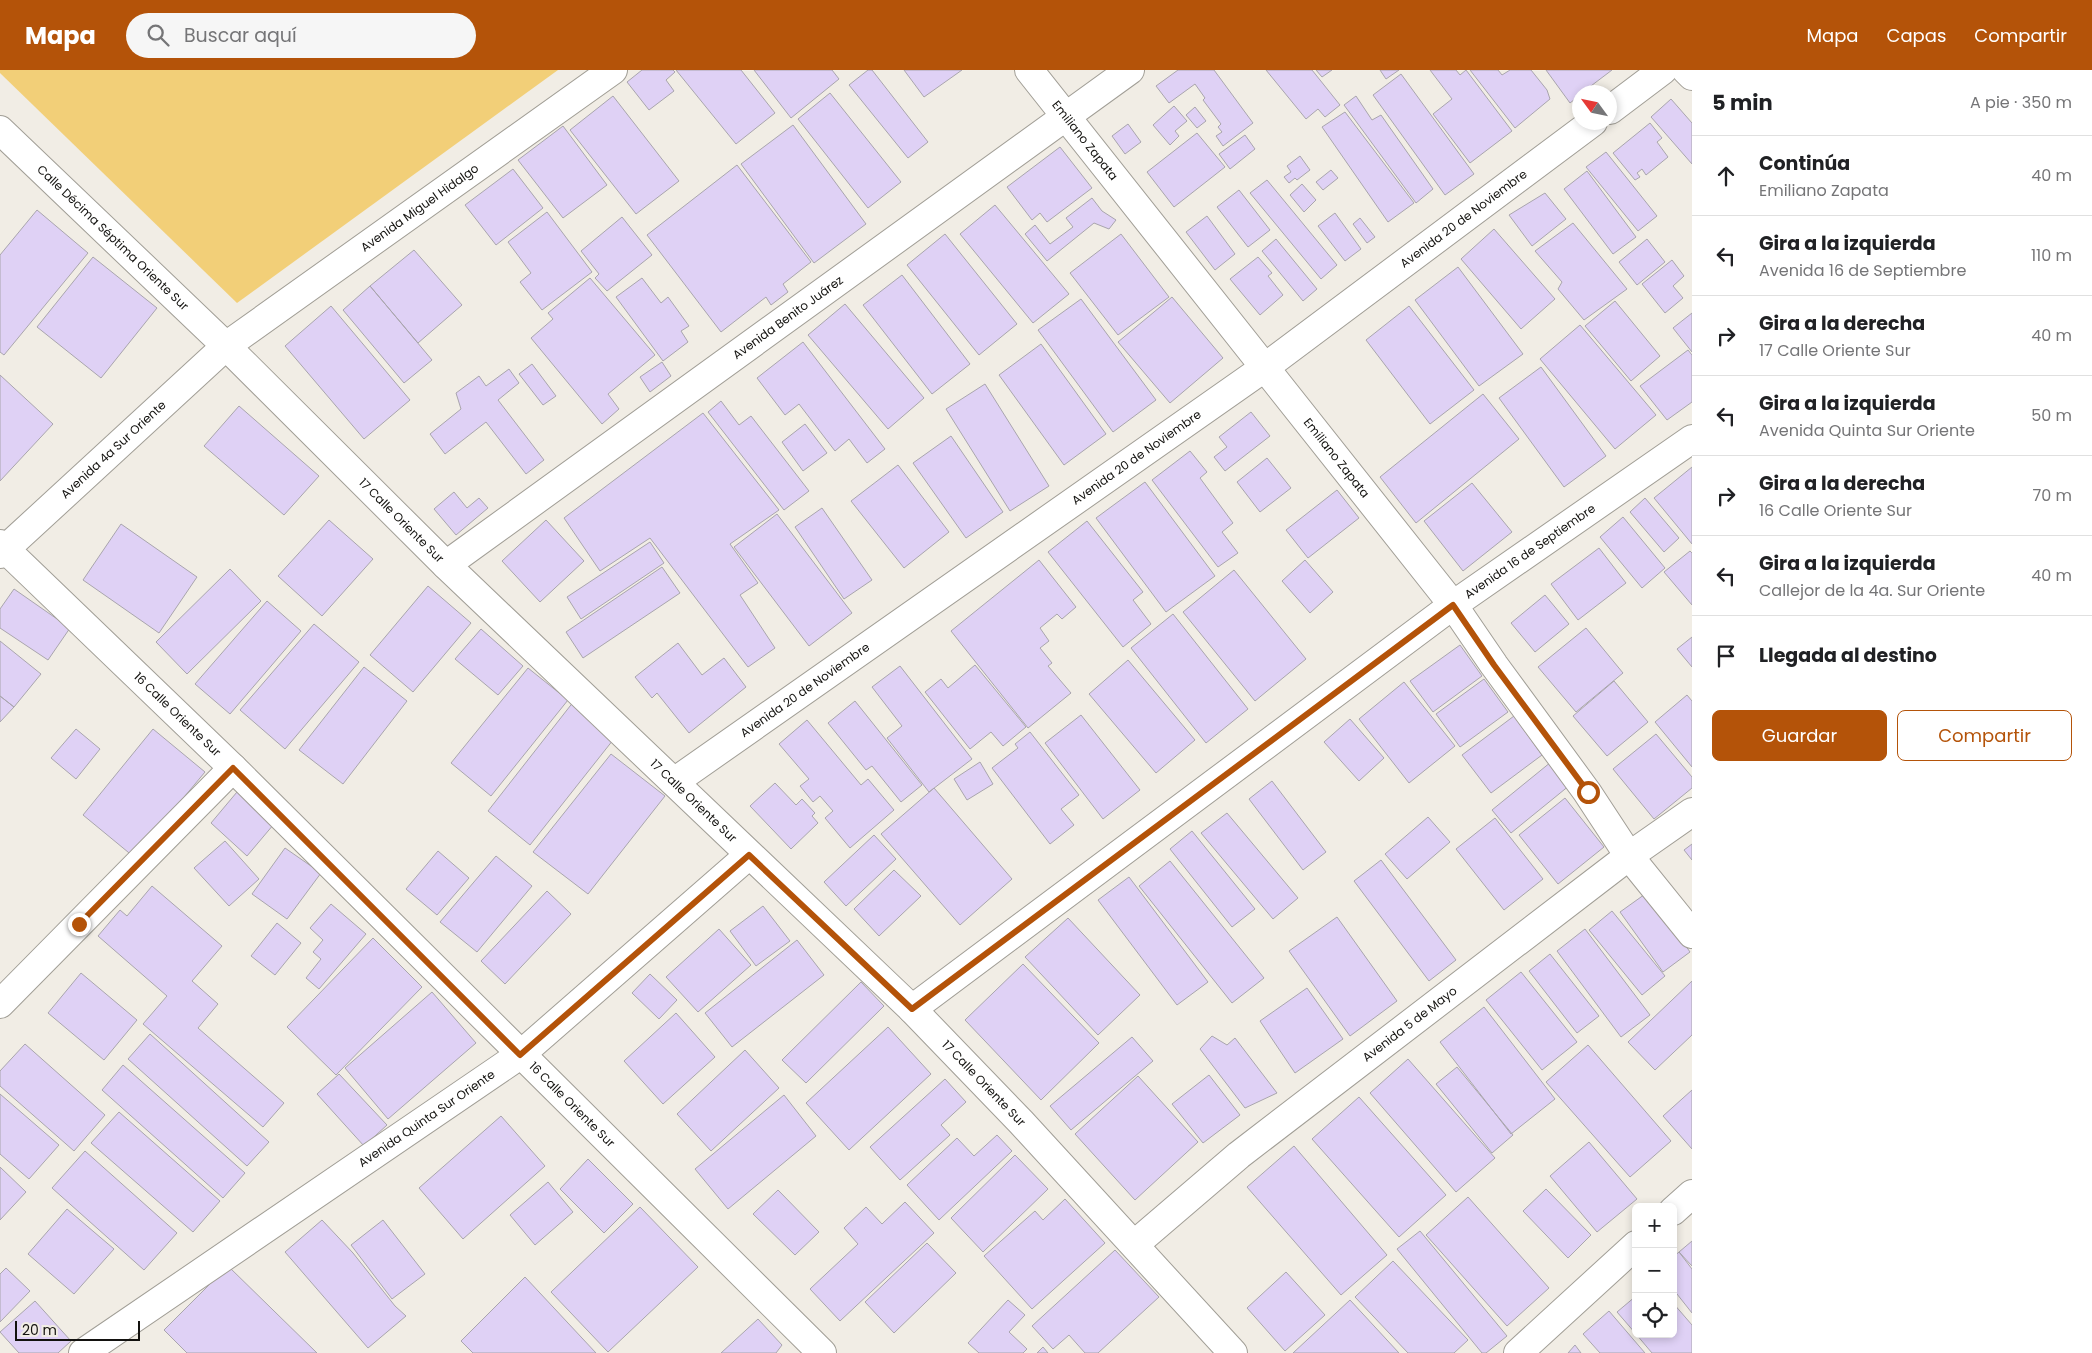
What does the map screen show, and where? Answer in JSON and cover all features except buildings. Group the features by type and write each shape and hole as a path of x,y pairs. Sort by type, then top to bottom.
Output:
{"street":[{"name":"Avenida Miguel Hidalgo","path":"226,346 613,70"},
{"name":"Emiliano Zapata","path":"1029,70 1453,605 1494,665 1588,792 1629,856 1692,934"},
{"name":"Avenida Benito Juárez","path":"446,565 1130,70"},
{"path":"1617,105 1663,70"},
{"path":"1686,70 1692,76"},
{"name":"Calle Décima Séptima Oriente Sur","path":"0,130 226,346"},
{"name":"Avenida 20 de Noviembre","path":"674,782 1264,368 1582,130"},
{"name":"Avenida 4a Sur Oriente","path":"2,549 226,346"},
{"name":"17 Calle Oriente Sur","path":"226,346 446,565 912,1009 1015,1115 1233,1353"},
{"name":"Avenida 16 de Septiembre","path":"912,1009 1453,605 1692,439"},
{"name":"16 Calle Oriente Sur","path":"2,549 233,768 822,1353"},
{"path":"0,1004 233,768"},
{"name":"Avenida 5 de Mayo","path":"1135,1244 1239,1155 1629,856 1692,812"},
{"name":"Avenida Quinta Sur Oriente","path":"83,1353 520,1055 749,855"},
{"path":"1677,1207 1692,1194"},
{"path":"1518,1353 1633,1248"}],"shaded area":[{"path":"0,70 558,70 237,303 0,73"}],"route":[{"path":"79,924 233,768 520,1055 749,855 912,1009 1453,605 1494,665 1588,792"}]}
